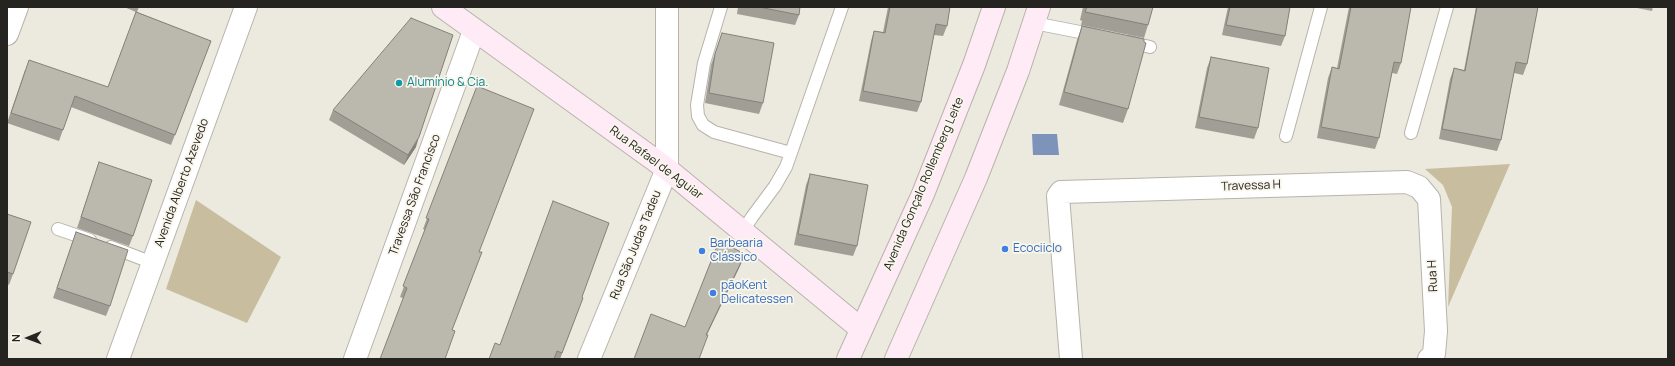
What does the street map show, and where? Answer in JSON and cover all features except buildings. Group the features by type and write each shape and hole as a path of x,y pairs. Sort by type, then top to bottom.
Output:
{"main road":[{"name":"Rua Rafael de Aguiar","path":"443,7 667,169 861,329"},
{"name":"Avenida Gonçalo Rollemberg Leite","path":"848,359 923,194 974,65 994,7"},
{"path":"902,356 976,178 1018,70 1036,15"}],"street":[{"path":"7,34 17,7"},
{"name":"Avenida Alberto Azevedo","path":"118,359 246,7"},
{"name":"Rua São Judas Tadeu","path":"589,359 667,169 667,7"},
{"name":"Travessa São Francisco","path":"355,359 474,30"},
{"name":"Travessa H","path":"1070,359 1058,196 1061,192 1407,182 1419,187 1429,199"},
{"name":"Rua H","path":"1429,199 1436,331 1432,356"}],"lane":[{"path":"721,7 704,63 697,105 698,116 703,125 714,132 791,153"},
{"path":"743,231 775,186 786,167 842,7"},
{"path":"1286,136 1321,7"},
{"path":"1411,133 1447,7"},
{"path":"1036,15 1104,37"},
{"path":"1119,40 1150,47"},
{"path":"58,229 153,263"}],"shaded area":[{"path":"1510,164 1448,307 1452,207 1443,185 1425,169"},
{"path":"196,200 281,257 247,323 166,289"}],"water":[{"path":"1032,134 1057,134 1059,155 1033,155"}],"place":[{"name":"Alumínio & Cia.","path":"399,83"},
{"name":"Ecociiclo","path":"1005,249"},
{"name":"Barbearia Clássico","path":"702,251"},
{"name":"pãoKent Delicatessen","path":"713,293"}]}
